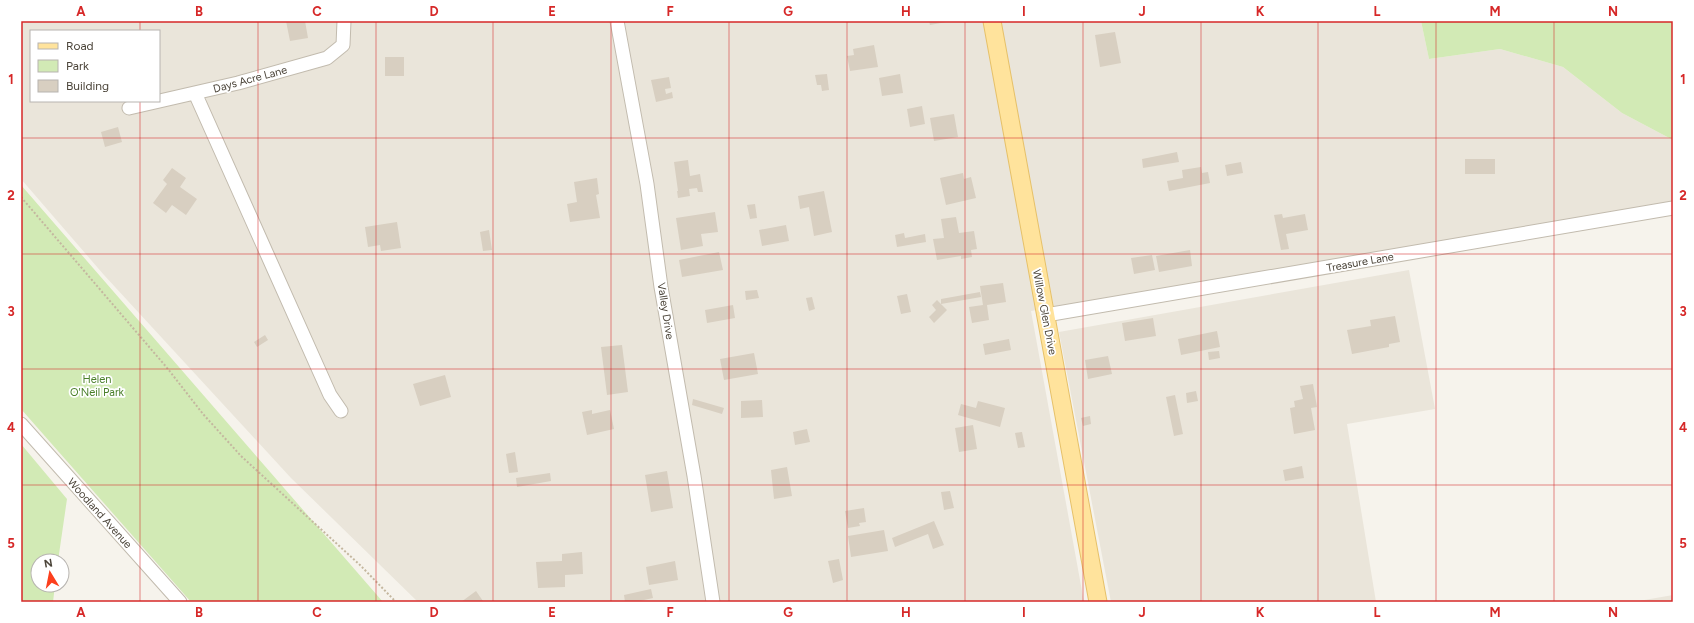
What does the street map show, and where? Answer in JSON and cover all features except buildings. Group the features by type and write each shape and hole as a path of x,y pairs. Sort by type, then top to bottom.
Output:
{"main road":[{"name":"Willow Glen Drive","path":"992,21 1098,602"}],"street":[{"name":"Days Acre Lane","path":"160,101 238,83 326,58 343,45 344,21"},
{"name":"Valley Drive","path":"617,21 647,184 663,294 694,476 713,602"},
{"path":"195,93 330,395 341,411"},
{"name":"Days Acre Lane","path":"129,108 155,102"},
{"name":"Treasure Lane","path":"1046,315 1673,208"},
{"name":"Woodland Avenue","path":"21,424 180,602"}],"path":[{"path":"21,197 168,369 203,414 241,456 343,550 396,602"}],"shaded area":[{"path":"21,21 1421,21 1429,59 1500,49 1563,67 1622,113 1673,140 1673,204 1031,311 1084,602 418,602 291,478 104,275 21,179"},
{"path":"1409,270 1435,409 1347,424 1376,602 1111,602 1059,332"},
{"path":"1673,595 1673,602 1633,602"}],"green space":[{"path":"1421,21 1673,21 1673,140 1622,113 1563,67 1500,49 1429,59"},
{"name":"Helen O'Neil Park","path":"21,185 383,602 191,602 21,409"},
{"path":"21,444 67,499 59,553 30,553 30,593 54,593 53,602 21,602"}]}
